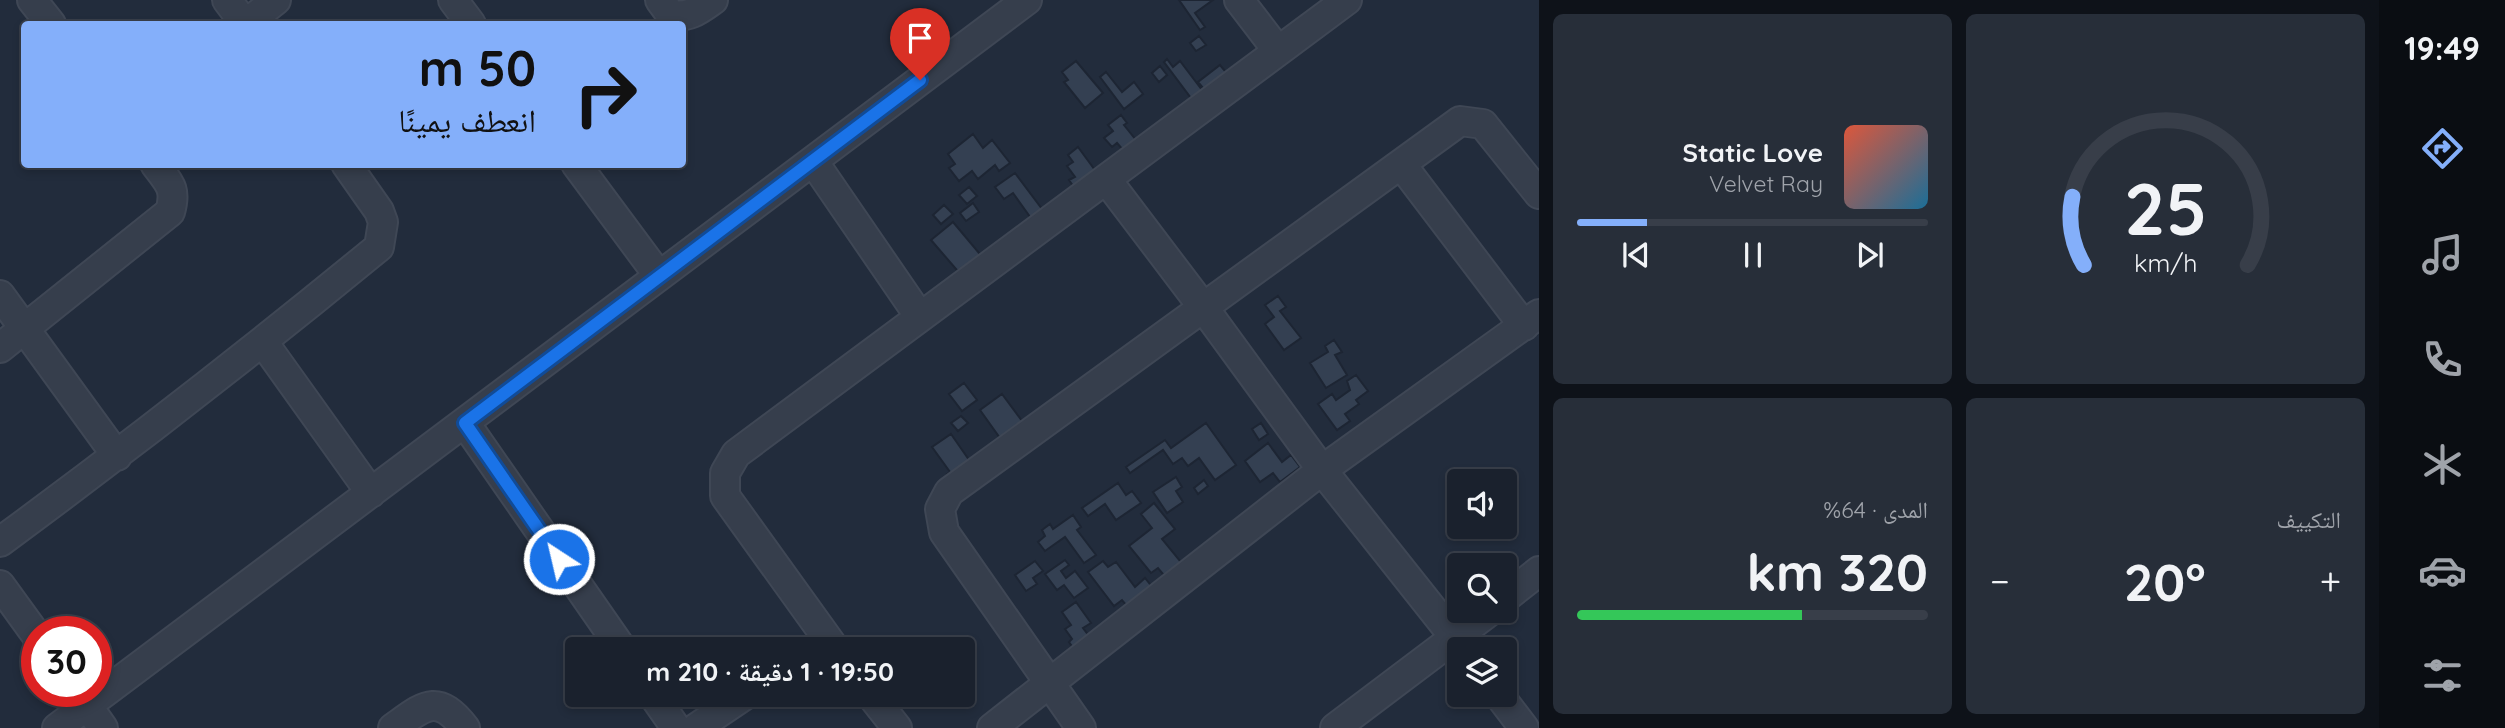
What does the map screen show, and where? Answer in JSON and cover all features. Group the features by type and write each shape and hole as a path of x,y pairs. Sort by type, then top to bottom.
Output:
{"street":[{"path":"32,0 49,21"},
{"path":"227,0 244,21"},
{"path":"250,21 276,0"},
{"path":"453,0 469,21"},
{"path":"660,0 671,15 682,17 694,13 713,0"},
{"path":"112,677 371,494 1027,0"},
{"path":"1240,0 1278,51"},
{"path":"818,637 725,496 725,473 736,454 1347,0"},
{"path":"1081,728 944,532 940,509 949,492 1460,121 1483,124 1539,194"},
{"path":"813,161 920,317"},
{"path":"992,728 1322,470 1531,320 1401,164"},
{"path":"0,348 170,212 174,198 173,188 158,168"},
{"path":"0,542 117,456 379,247 383,222 354,168"},
{"path":"579,168 659,276"},
{"path":"1106,179 1322,470 1454,637"},
{"path":"0,295 117,456"},
{"path":"262,342 371,494"},
{"path":"465,423 614,637"},
{"path":"1517,588 1539,571"},
{"path":"0,585 22,616"},
{"path":"1466,637 1479,623"},
{"path":"1335,728 1447,653"},
{"path":"393,728 423,707 438,705 453,713 465,728"},
{"path":"57,728 74,707"},
{"path":"88,707 103,728"},
{"path":"662,707 677,728"},
{"path":"696,728 727,707"},
{"path":"880,707 897,728"},
{"path":"1508,707 1524,728"}],"building":[{"path":"1179,0 1213,0 1195,13 1205,27 1200,30"},
{"path":"1199,36 1206,45 1196,51 1190,43"},
{"path":"1167,59 1173,67 1180,61 1202,90 1191,98 1164,62"},
{"path":"1076,61 1103,93 1085,108 1064,82 1068,80 1062,72"},
{"path":"1220,65 1230,77 1208,94 1198,82"},
{"path":"1160,66 1167,75 1159,82 1152,73"},
{"path":"1106,72 1122,92 1134,82 1143,94 1124,109 1100,77"},
{"path":"1121,115 1127,123 1124,125 1136,140 1123,150 1117,143 1112,147 1104,138 1113,131 1108,125"},
{"path":"973,134 983,148 992,140 1010,163 999,171 995,165 978,179 972,171 959,181 949,168 955,164 948,154"},
{"path":"1078,147 1100,177 1078,193 1069,180 1075,177 1067,166 1073,162 1068,155"},
{"path":"1015,173 1045,213 1033,221 1013,193 1004,199 995,187"},
{"path":"969,187 977,196 967,204 959,195"},
{"path":"973,203 979,212 966,221 960,213"},
{"path":"944,205 953,214 941,224 933,215"},
{"path":"953,222 984,259 962,276 931,240"},
{"path":"1278,296 1286,307 1280,311 1301,338 1284,350 1265,324 1274,317 1265,305"},
{"path":"1334,340 1342,352 1335,355 1347,375 1326,388 1310,363 1328,352 1325,346"},
{"path":"1356,375 1368,391 1356,400 1359,404 1345,414 1350,421 1337,430 1318,404 1332,394 1336,400 1350,390 1347,381"},
{"path":"964,383 977,400 962,411 949,394"},
{"path":"1002,394 1028,429 1005,445 980,410"},
{"path":"961,416 968,423 958,431 951,423"},
{"path":"1206,423 1236,465 1215,480 1199,458 1188,466 1182,458 1173,464 1163,450 1130,473 1126,467 1165,440 1171,448"},
{"path":"1261,423 1268,434 1259,440 1252,429"},
{"path":"951,434 976,470 954,485 947,474 950,472 932,447"},
{"path":"1268,443 1282,462 1291,455 1300,467 1280,482 1273,473 1260,482 1245,461"},
{"path":"1176,477 1182,487 1176,491 1183,502 1167,513 1153,492"},
{"path":"1204,480 1208,486 1198,494 1194,488"},
{"path":"1118,483 1126,495 1132,491 1141,503 1116,520 1105,504 1088,516 1082,508"},
{"path":"1154,503 1175,529 1162,539 1185,567 1168,580 1158,568 1151,573 1129,546 1152,528 1141,514"},
{"path":"1073,515 1081,527 1077,530 1096,555 1084,563 1065,537 1045,551 1038,542 1045,536 1042,530 1050,524 1053,529"},
{"path":"1065,560 1069,565 1061,571 1066,578 1075,571 1088,588 1074,598 1064,585 1057,590 1045,574"},
{"path":"1035,561 1043,571 1033,578 1037,584 1026,591 1015,575"},
{"path":"1103,561 1108,567 1116,562 1135,587 1145,578 1157,593 1132,612 1122,600 1114,606 1088,572"},
{"path":"1076,602 1091,623 1083,628 1092,640 1076,652 1065,629 1071,625 1062,612"}],"route":[{"path":"559,559 465,423 920,80"}]}
